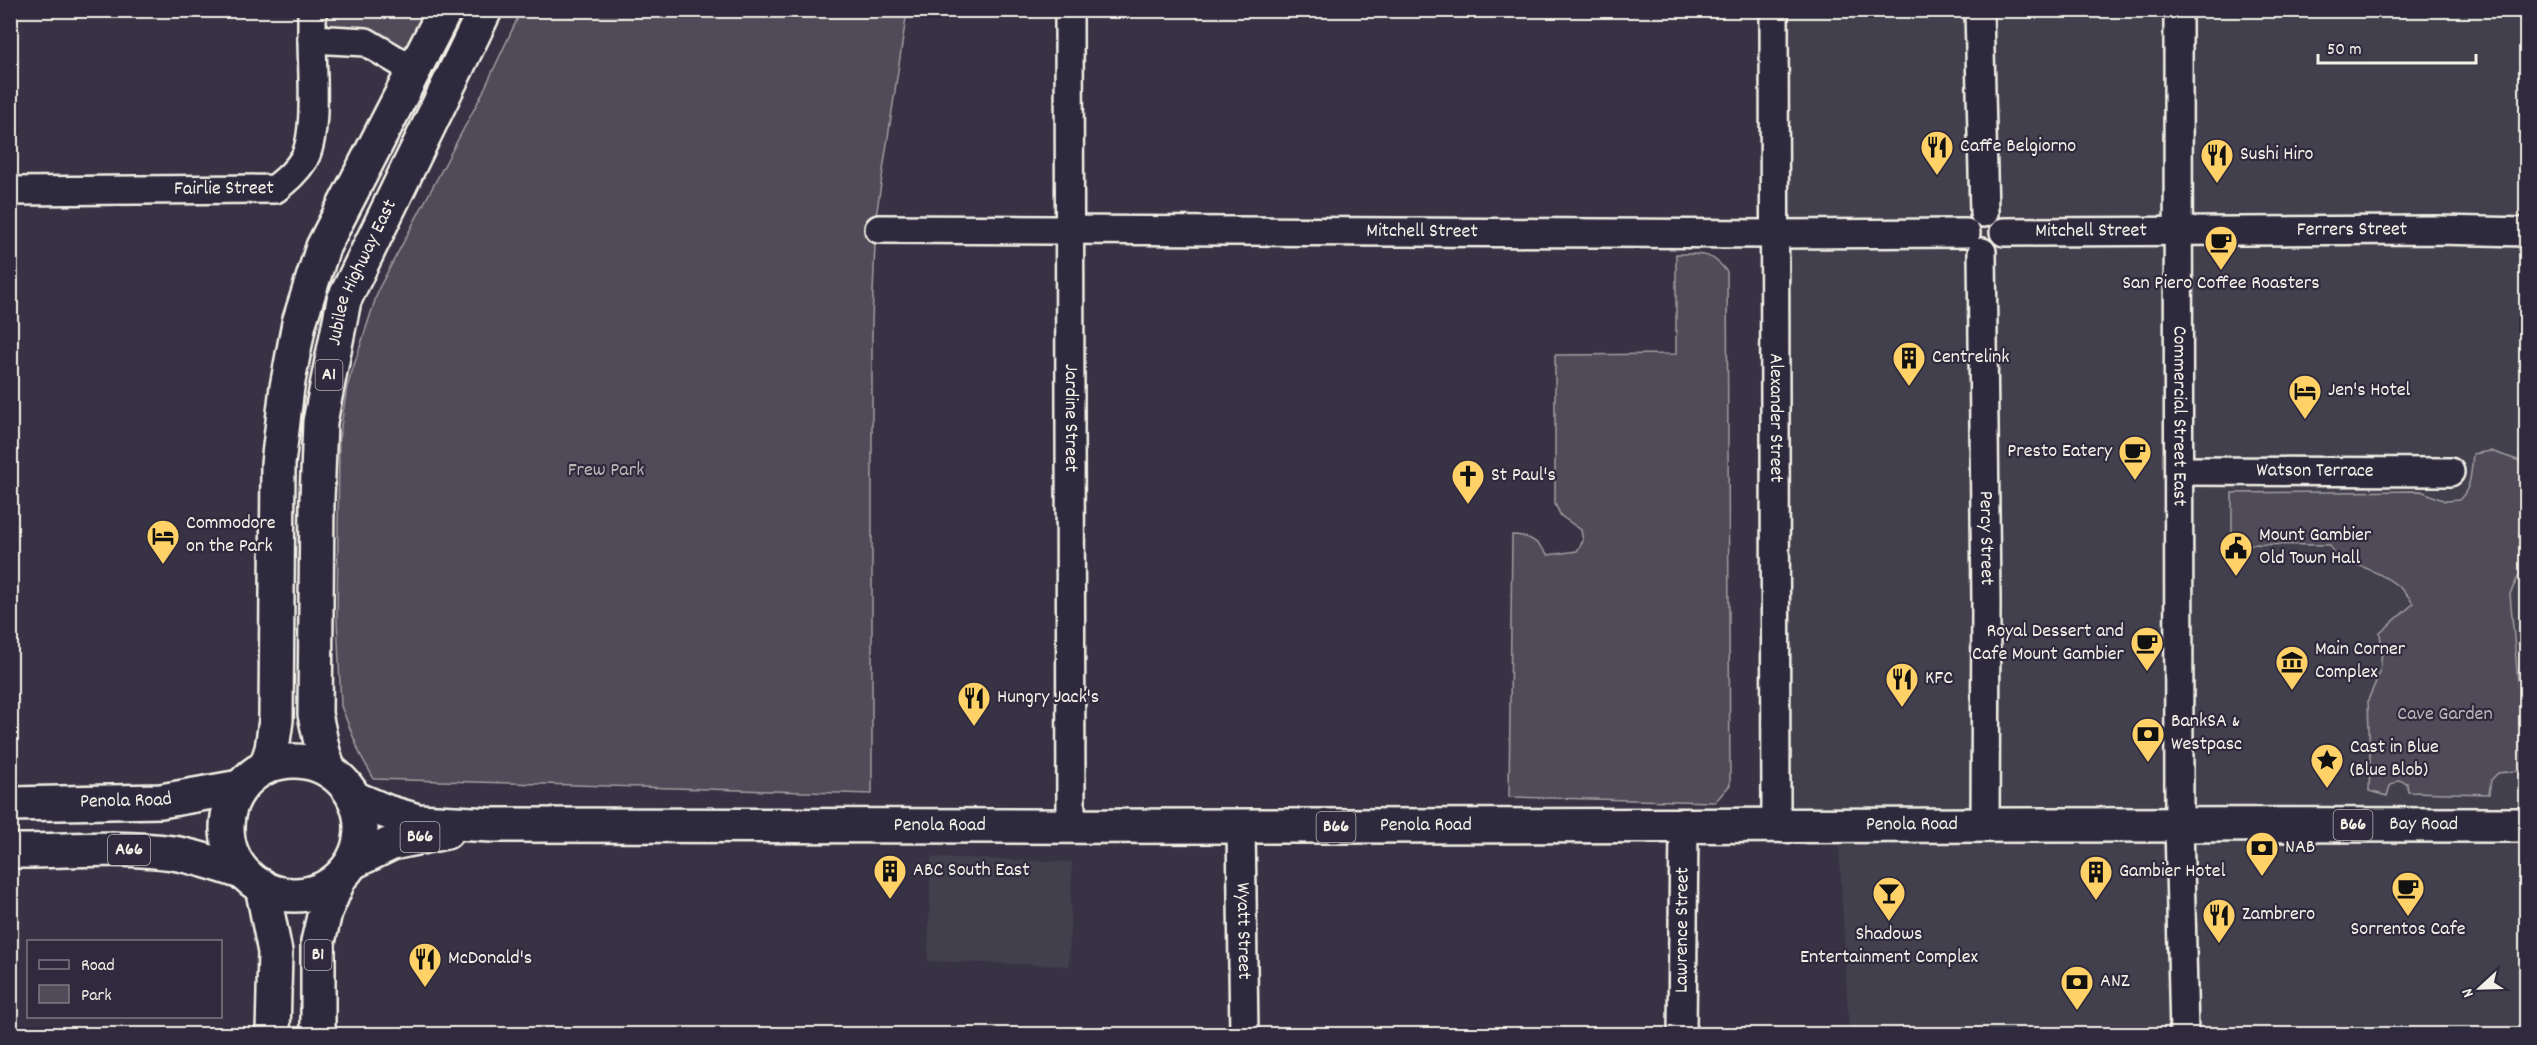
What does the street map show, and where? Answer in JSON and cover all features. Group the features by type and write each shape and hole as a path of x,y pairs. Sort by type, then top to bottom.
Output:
{"main road":[{"name":"Jubilee Highway East","path":"266,767 272,749 276,720 278,464 287,387 299,323 323,247 415,71 444,10"},
{"name":"Jubilee Highway East","path":"329,770 315,714 317,499 320,422 344,300 485,10"},
{"path":"323,247 361,265"},
{"name":"A1","path":"253,880 235,859 228,842 227,823 231,804 240,788 254,773 291,760 311,762 329,770 344,782 354,798 361,823 360,843 346,871"},
{"name":"Penola Road","path":"10,804 161,801 240,788"},
{"name":"Penola Road","path":"354,798 387,812 418,821 492,825 1241,827 2179,824"},
{"name":"Bay Road","path":"2179,824 2526,825"},
{"name":"Penola Road","path":"346,871 392,843 492,825"},
{"name":"A66","path":"10,851 134,850 173,853 203,860 253,880"},
{"path":"253,880 277,893 299,895 320,891 346,871"},
{"name":"B1","path":"318,1035 318,942 325,912 346,871"},
{"path":"253,880 275,952 273,1035"}],"street":[{"name":"Fairlie Street","path":"10,191 275,189 293,174 312,141 312,10"},
{"name":"Jardine Street","path":"1069,10 1071,826"},
{"name":"Alexander Street","path":"1774,10 1776,825"},
{"path":"1979,10 1984,213"},
{"name":"Commercial Street East","path":"2178,10 2179,824 2184,1035"},
{"path":"312,39 366,42 415,71"},
{"path":"1984,213 1996,216 2004,232 2000,245 1989,252 1974,242 1973,217 1984,213"},
{"name":"Mitchell Street","path":"879,229 1774,234 1974,242"},
{"name":"Mitchell Street","path":"2004,232 2179,230"},
{"name":"Ferrers Street","path":"2179,230 2526,232"},
{"name":"Percy Street","path":"1974,242 1986,601 1985,825"},
{"name":"Watson Terrace","path":"2180,471 2450,472"},
{"name":"Lawrence Street","path":"1682,1035 1684,826"},
{"name":"Wyatt Street","path":"1241,827 1244,1035"}],"shaded area":[{"path":"1775,11 2526,11 2526,1034 1849,1034 1838,825 1776,825"},
{"path":"931,857 1072,862 1069,966 928,961"}],"green space":[{"path":"323,11 431,11 409,57 323,33"},
{"name":"Frew Park","path":"521,11 907,11 876,217 872,321 872,794 374,779 360,754 341,706 337,620 339,439 347,387 379,288 481,96"},
{"path":"1676,254 1705,255 1716,260 1727,272 1730,785 1715,802 1509,797 1512,535 1533,540 1548,555 1577,551 1583,541 1581,530 1561,516 1555,504 1555,355 1676,354"},
{"name":"Cave Garden","path":"2491,451 2526,463 2526,560 2510,594 2526,770 2498,773 2491,780 2489,794 2408,792 2407,783 2399,780 2390,786 2387,796 2369,791 2368,700 2380,672 2382,650 2380,633 2413,604 2399,587 2389,580 2356,564 2335,558 2330,545 2232,544 2232,493 2421,491 2445,501 2459,500 2469,485 2473,454"}],"place":[{"name":"Caffe Belgiorno","path":"1937,176"},
{"name":"Sushi Hiro","path":"2217,184"},
{"name":"San Piero Coffee Roasters","path":"2221,271"},
{"name":"Centrelink","path":"1909,387"},
{"name":"Jen's Hotel","path":"2305,420"},
{"name":"Presto Eatery","path":"2135,481"},
{"name":"St Paul's","path":"1468,505"},
{"name":"Commodore on the Park","path":"163,565"},
{"name":"Mount Gambier Old Town Hall","path":"2236,577"},
{"name":"Royal Dessert and Cafe Mount Gambier","path":"2147,672"},
{"name":"Main Corner Complex","path":"2292,691"},
{"name":"KFC","path":"1902,708"},
{"name":"Hungry Jack's","path":"974,727"},
{"name":"BankSA & Westpasc","path":"2148,763"},
{"name":"Cast in Blue (Blue Blob)","path":"2327,789"},
{"name":"NAB","path":"2262,877"},
{"name":"ABC South East","path":"890,900"},
{"name":"Gambier Hotel","path":"2096,901"},
{"name":"Sorrentos Cafe","path":"2408,917"},
{"name":"Shadows Entertainment Complex","path":"1889,922"},
{"name":"Zambrero","path":"2219,944"},
{"name":"McDonald's","path":"425,988"},
{"name":"ANZ","path":"2077,1011"}]}
